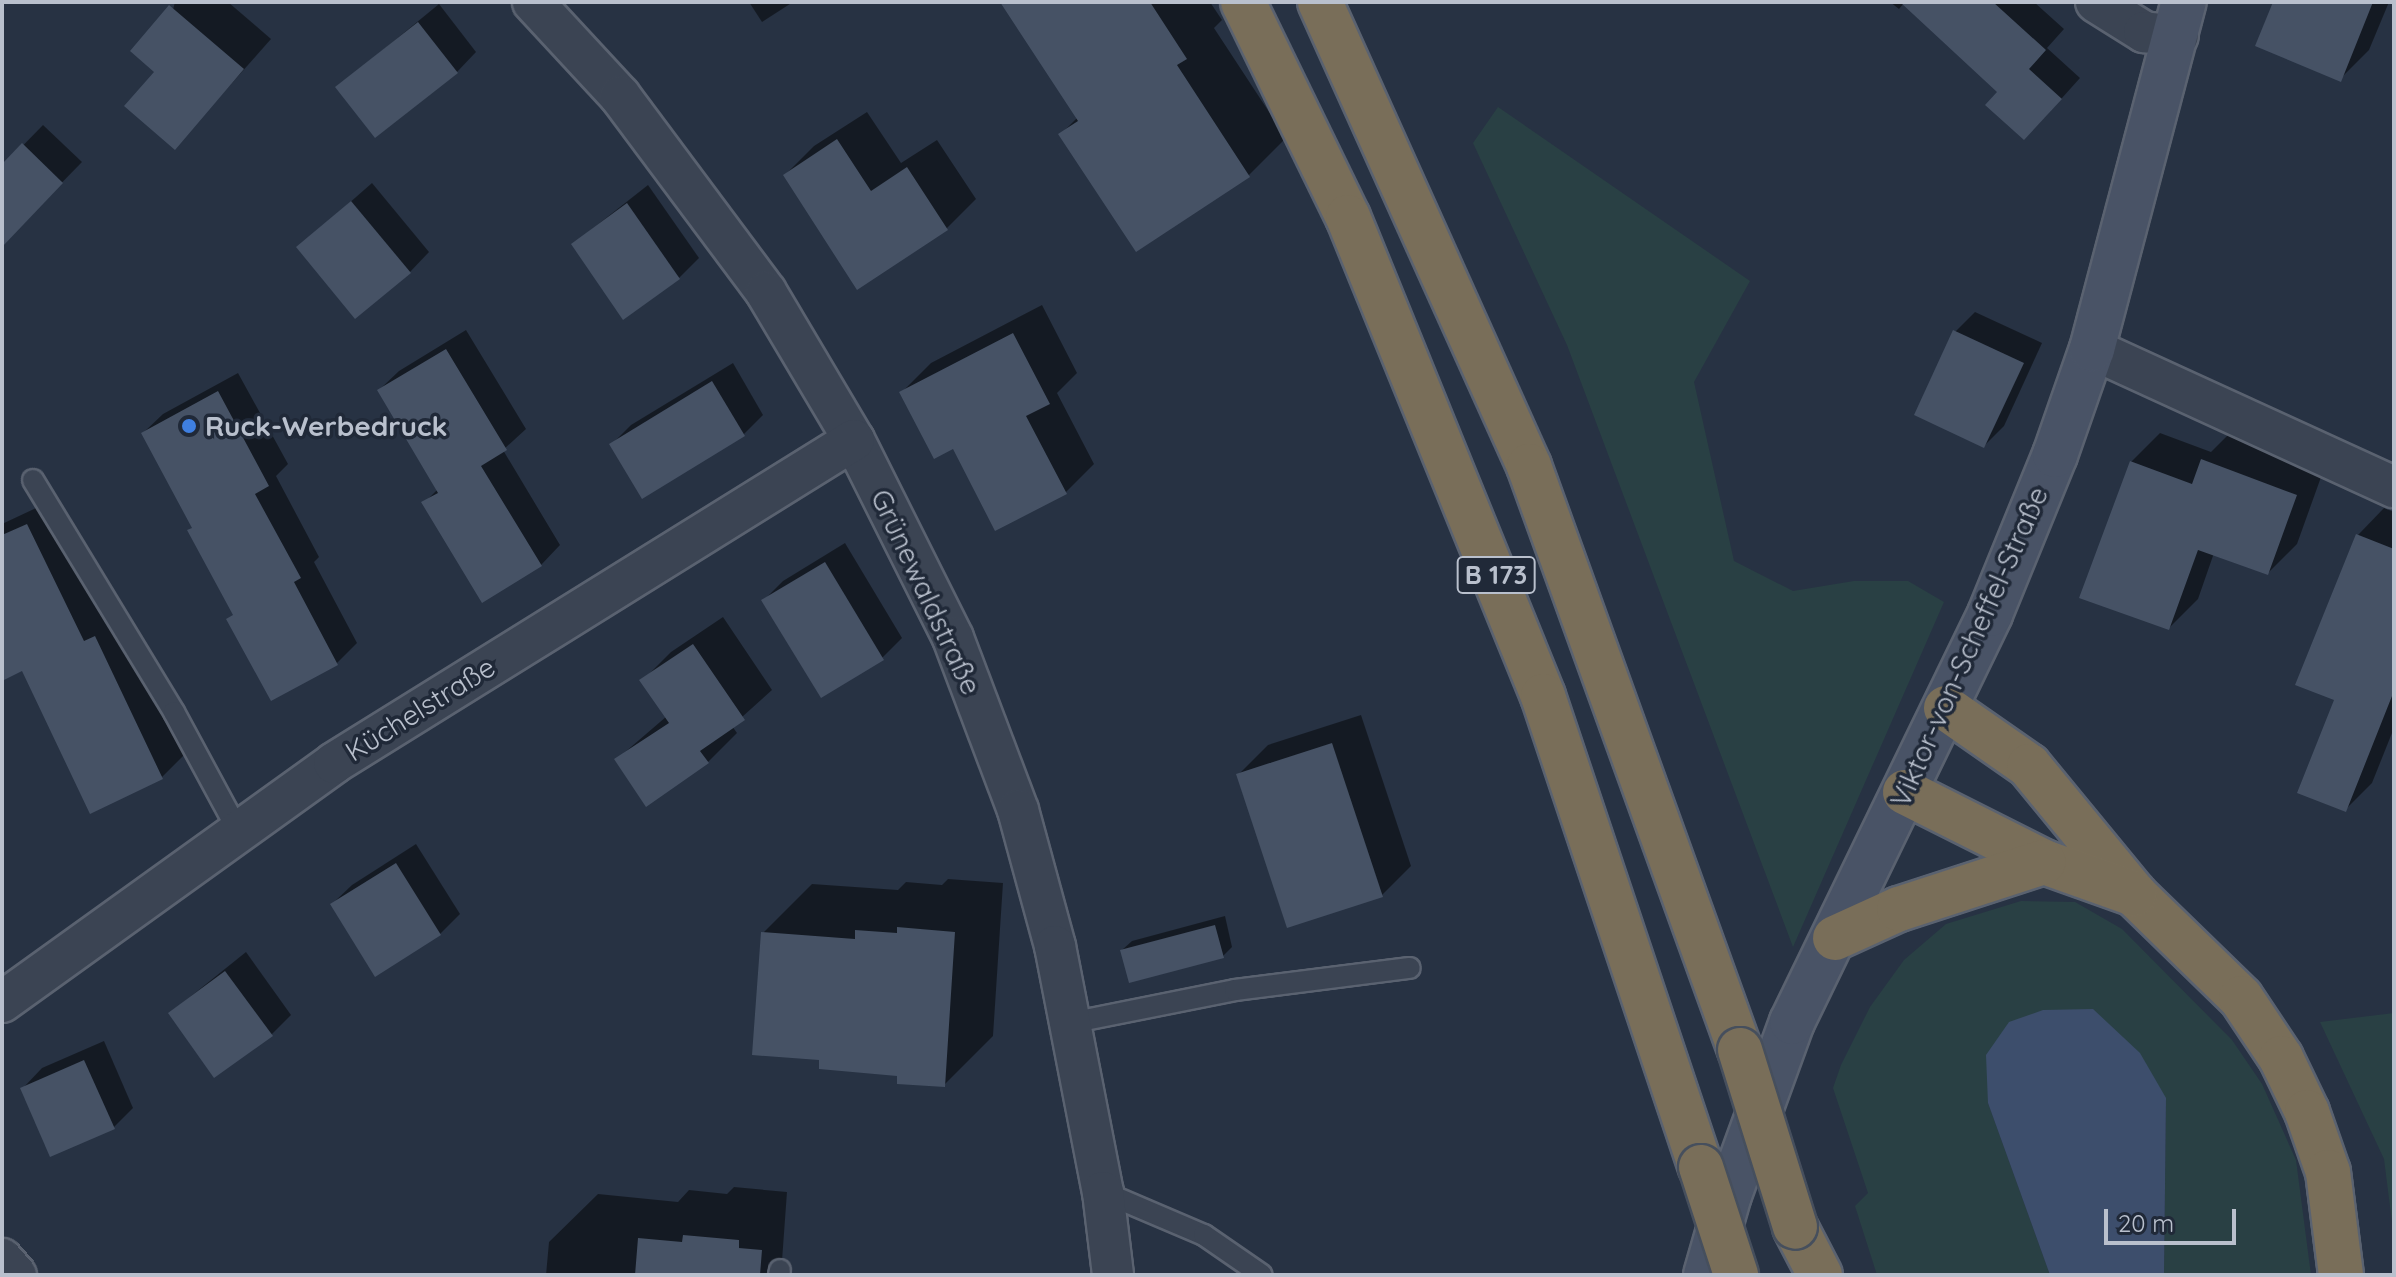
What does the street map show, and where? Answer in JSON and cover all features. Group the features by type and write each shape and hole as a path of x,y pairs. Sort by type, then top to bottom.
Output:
{"highway":[{"name":"B 173","path":"1243,2 1348,217 1543,696 1736,1275"},
{"name":"B 173","path":"1320,2 1529,466 1740,1050 1810,1275"},
{"path":"1946,708 2029,766 2134,894 2241,998 2281,1058 2328,1172 2341,1275"},
{"path":"1905,792 2044,862 2134,894"},
{"path":"1835,938 1899,909 2044,862"},
{"path":"1795,1227 1820,1275"}],"street":[{"name":"Grünewaldstraße","path":"533,2 620,96 766,292 854,440 953,638 1018,810 1070,1023 1103,1192 1113,1275"},
{"path":"2096,2 2144,32 2181,19"},
{"name":"Viktor-von-Scheffel-Straße","path":"1706,1275 1792,1022 1946,708 2030,515 2092,349 2181,19"},
{"path":"2092,349 2394,487"},
{"name":"Küchelstraße","path":"2,1002 334,763 854,440"},
{"path":"2,1259 16,1275"}],"lane":[{"path":"33,480 174,712 239,832"},
{"path":"1070,1023 1235,990 1410,968"},
{"path":"1103,1192 1204,1235 1262,1275"}],"green space":[{"path":"1498,107 1750,281 1694,382 1734,561 1793,591 1854,581 1908,581 1944,602 1793,947 1567,345 1473,143"},
{"path":"2021,901 2075,902 2122,929 2232,1040 2262,1084 2296,1160 2311,1275 2164,1275 2166,1098 1988,1103 2050,1275 1877,1275 1855,1206 1868,1193 1833,1088 1841,1065 1870,1007 1904,960 1946,924"},
{"path":"2394,1013 2394,1238 2384,1159 2320,1022"}],"water":[{"path":"2093,1009 2140,1053 2166,1098 2164,1275 2050,1275 1988,1103 1986,1055 2009,1022 2043,1010"}],"building":[{"path":"1000,2 1150,2 1187,59 1177,65 1250,177 1136,252 1058,134 1078,121"},
{"path":"1900,2 1993,2 2046,50 2029,69 2062,99 2024,140 1985,105 1997,92"},
{"path":"2273,2 2373,2 2341,82 2255,46"},
{"path":"169,5 244,69 175,150 124,106 154,72 130,51"},
{"path":"418,22 458,73 375,138 335,87"},
{"path":"837,139 871,191 907,167 948,230 857,290 783,175"},
{"path":"22,143 63,183 2,247 2,164"},
{"path":"351,201 411,273 355,319 296,247"},
{"path":"627,203 680,279 623,320 571,244"},
{"path":"1953,330 2024,363 1984,448 1914,415"},
{"path":"1013,333 1050,404 1026,416 1067,494 995,531 953,449 934,459 899,392"},
{"path":"446,349 507,450 481,466 542,566 482,603 421,502 438,493 377,390"},
{"path":"712,381 745,436 642,499 609,444"},
{"path":"218,391 269,486 255,494 301,578 294,582 338,665 271,701 226,619 233,615 187,530 192,528 141,433"},
{"path":"2201,459 2297,495 2268,575 2198,550 2169,630 2079,598 2130,461 2192,484"},
{"path":"27,524 84,641 95,636 163,779 90,814 22,671 2,681 2,535"},
{"path":"2356,534 2394,549 2394,691 2346,812 2297,793 2334,700 2295,685"},
{"path":"825,562 884,660 821,698 761,600"},
{"path":"693,644 745,720 700,751 709,763 646,807 614,759 669,723 639,680"},
{"path":"1332,743 1383,897 1287,928 1236,774"},
{"path":"396,863 441,935 375,977 330,904"},
{"path":"1215,925 1224,958 1129,983 1120,950"},
{"path":"897,927 955,932 945,1087 897,1084 897,1076 819,1069 819,1060 752,1055 761,932 855,939 855,930 897,933"},
{"path":"225,971 273,1036 214,1078 168,1013"},
{"path":"84,1060 115,1129 50,1157 20,1088"},
{"path":"683,1235 739,1240 739,1248 762,1250 760,1275 635,1275 638,1238 682,1242"}],"place":[{"name":"Ruck-Werbedruck","path":"189,426"}]}
